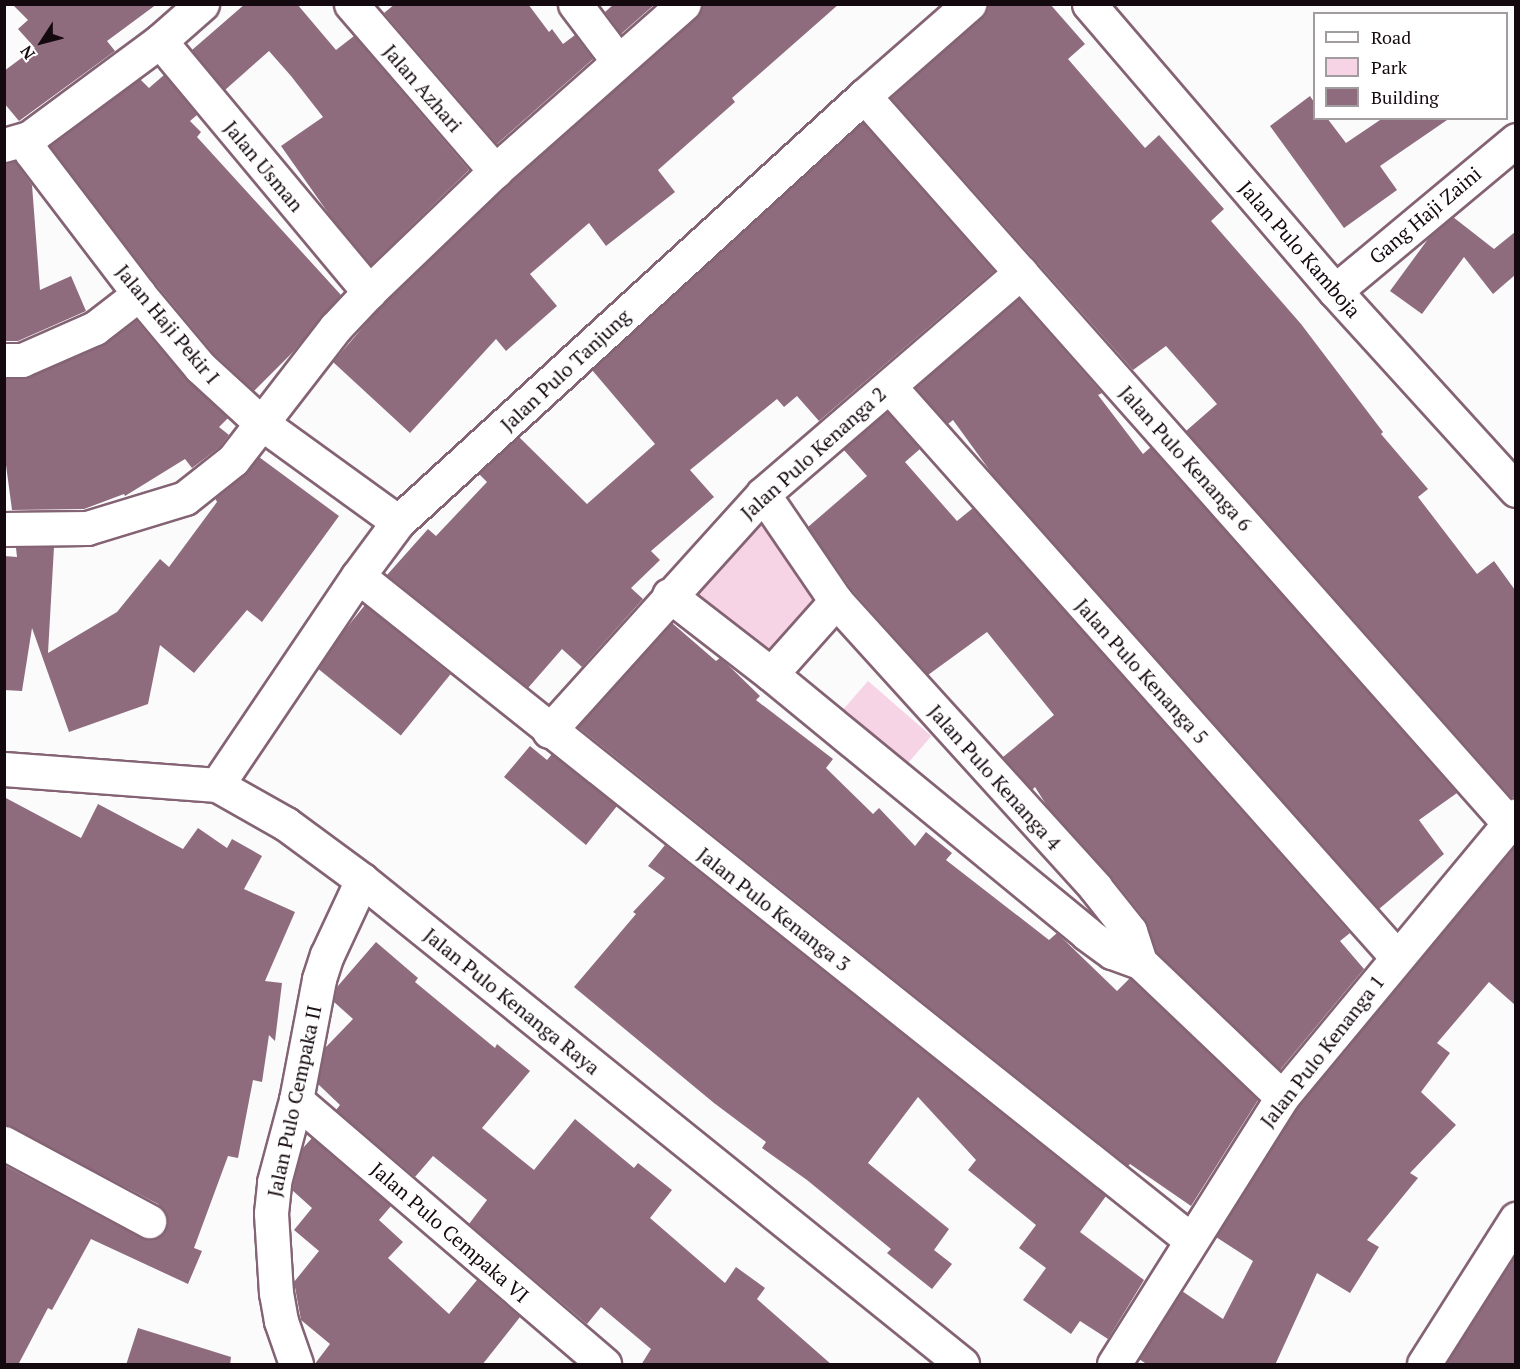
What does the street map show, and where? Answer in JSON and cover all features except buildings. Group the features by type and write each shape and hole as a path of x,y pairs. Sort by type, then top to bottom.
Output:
{"street":[{"path":"17,142 160,40 202,4"},
{"name":"Jalan Azhari","path":"351,4 495,171"},
{"path":"574,4 618,61"},
{"path":"4,530 87,528 185,498 233,460 260,422 335,328 369,292 495,171 684,4"},
{"name":"Jalan Pulo Tanjung","path":"217,785 358,576 399,522 864,96 969,4"},
{"name":"Jalan Pulo Kamboja","path":"1089,4 1335,291 1515,490"},
{"name":"Jalan Usman","path":"160,40 369,292"},
{"name":"Jalan Pulo Kenanga 6","path":"864,96 1512,818"},
{"name":"Gang Haji Zaini","path":"1335,291 1515,140"},
{"name":"Jalan Haji Pekir I","path":"17,142 31,152 139,294 200,367 260,422 399,522"},
{"name":"Jalan Pulo Kenanga 2","path":"549,731 669,595 763,494 1021,272"},
{"path":"4,360 22,360 95,328 139,294"},
{"name":"Jalan Pulo Kenanga 5","path":"889,386 1396,956"},
{"name":"Jalan Pulo Kenanga 4","path":"763,494 836,601 1095,887 1130,931 1140,962"},
{"name":"Jalan Pulo Kenanga 3","path":"358,576 549,731 1191,1240"},
{"name":"Jalan Pulo Kenanga 4","path":"669,595 771,674 1087,934 1112,952 1140,962 1281,1097"},
{"path":"771,674 836,601"},
{"name":"Jalan Pulo Kenanga Raya","path":"4,769 217,785 286,824 362,880 962,1365"},
{"name":"Jalan Pulo Kenanga 1","path":"1114,1365 1281,1097 1512,818"},
{"name":"Jalan Pulo Cempaka II","path":"296,1365 280,1321 271,1213 274,1182 296,1100 322,971 362,880"},
{"name":"Jalan Pulo Cempaka VI","path":"296,1100 604,1365"},
{"path":"4,1143 149,1221"},
{"path":"1424,1365 1515,1219"}],"green space":[{"path":"762,506 825,601 773,661 681,586"},
{"path":"868,681 931,736 899,774 835,719"}]}
